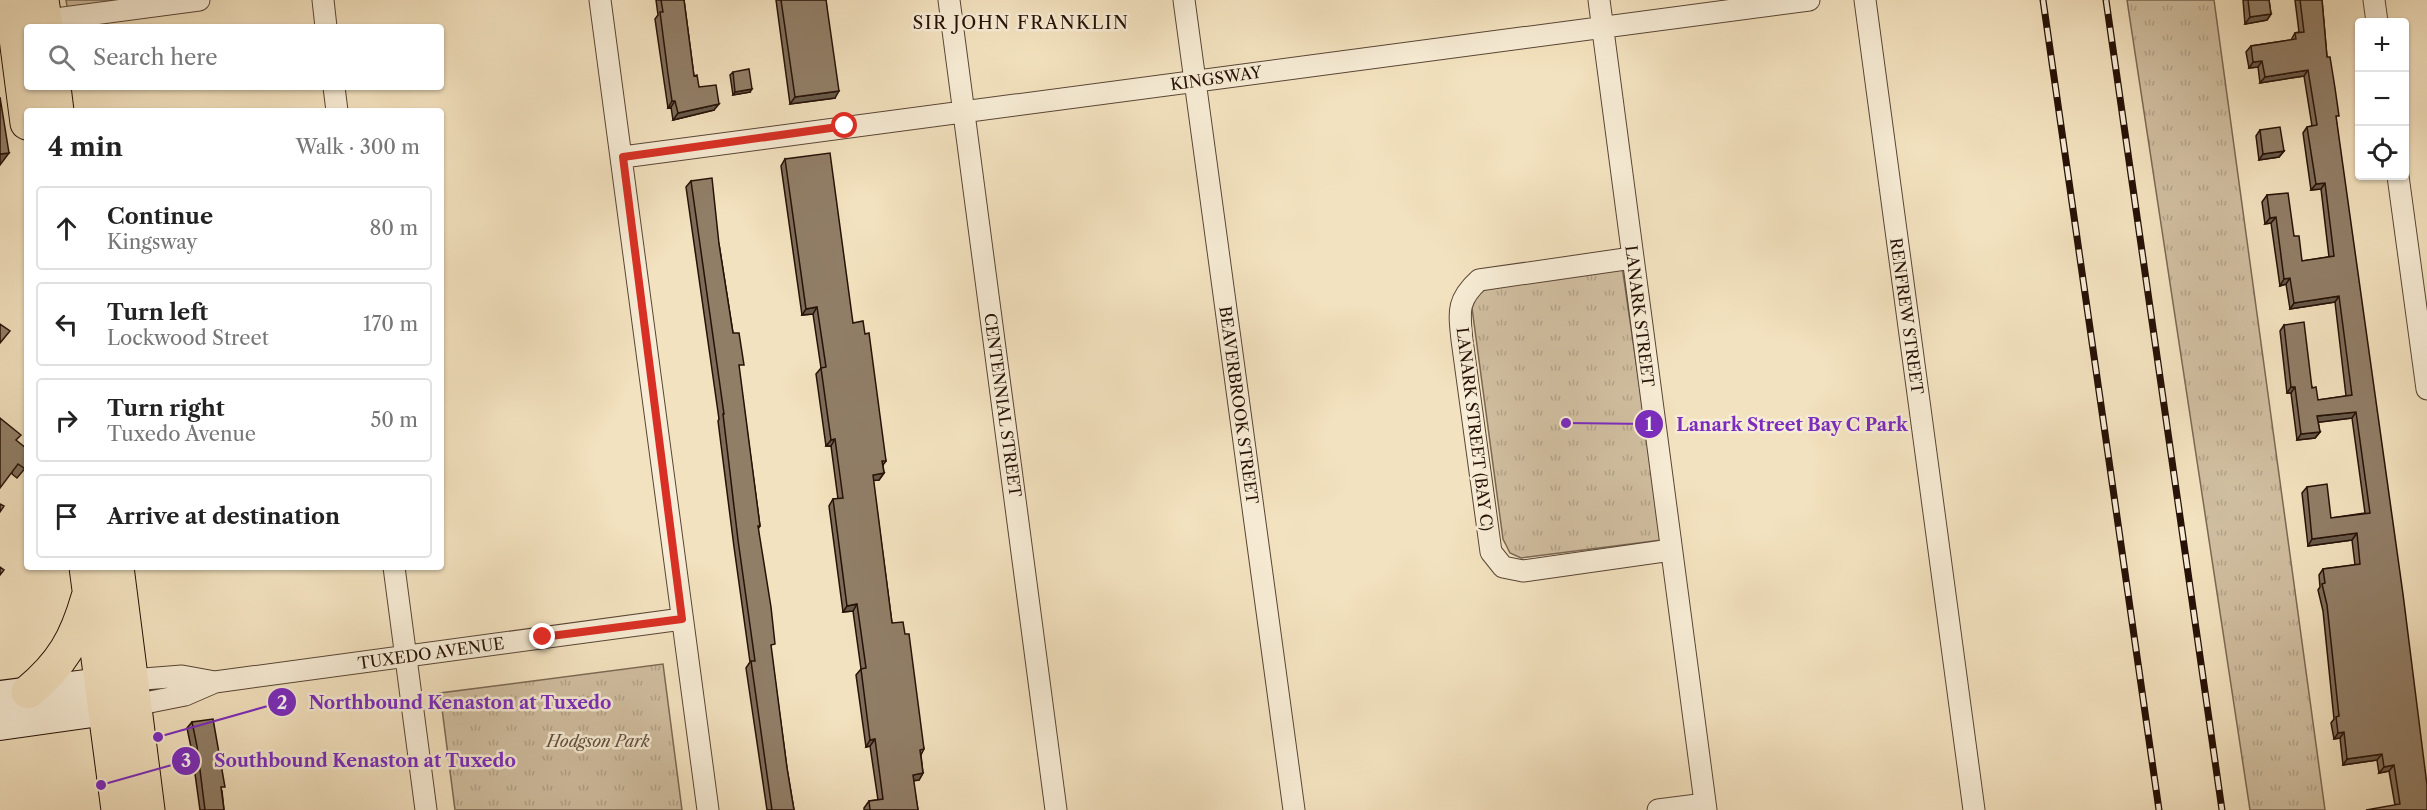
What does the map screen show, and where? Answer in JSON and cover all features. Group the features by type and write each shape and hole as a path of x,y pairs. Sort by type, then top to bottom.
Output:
{"main road":[{"path":"27,90 27,108"},
{"path":"54,90 57,108"},
{"path":"117,570 118,810"},
{"path":"87,580 148,810"},
{"path":"14,694 50,675 66,653 80,625 87,580"},
{"name":"TUXEDO AVENUE","path":"14,694 118,694"},
{"name":"TUXEDO AVENUE","path":"0,725 118,694"}],"street":[{"path":"26,16 199,0"},
{"path":"323,0 326,24"},
{"path":"600,0 623,157 708,810"},
{"name":"CENTENNIAL STREET","path":"949,0 1056,810"},
{"name":"BEAVERBROOK STREET","path":"1184,0 1294,810"},
{"name":"LANARK STREET","path":"1599,0 1705,807"},
{"name":"KINGSWAY","path":"623,157 1809,0"},
{"name":"RENFREW STREET","path":"1865,0 1974,810"},
{"path":"2374,0 2376,18"},
{"path":"334,90 337,108"},
{"path":"2399,180 2427,389"},
{"name":"LANARK STREET (BAY C)","path":"1632,258 1479,280 1465,292 1459,310 1462,340 1491,552 1503,567 1523,571 1671,550"},
{"path":"394,570 426,810"},
{"name":"TUXEDO AVENUE","path":"118,694 185,695 215,682 682,619"},
{"path":"1658,810 1705,807"}],"green space":[{"path":"66,0 152,0 68,12"},
{"path":"2127,0 2214,0 2325,810 2250,810"},
{"path":"1622,266 1662,540 1521,558 1510,553 1503,539 1472,308 1477,295 1483,290"},
{"name":"Hodgson Park","path":"663,664 682,810 455,810 440,693"}],"building":[{"path":"661,0 684,0 694,76 697,75 699,87 716,85 719,104 678,113 675,101 672,101 660,12 663,12"},
{"path":"781,0 826,0 839,91 795,97"},
{"path":"2248,0 2269,0 2271,14 2250,17"},
{"path":"2300,0 2322,0 2327,57 2330,57 2339,116 2336,116 2403,594 2427,785 2427,810 2366,810 2400,804 2394,765 2384,767 2382,754 2347,759 2344,732 2338,733 2336,717 2339,716 2327,605 2322,584 2325,583 2323,569 2360,564 2357,533 2312,539 2307,487 2327,484 2331,518 2370,513 2356,412 2317,416 2320,432 2301,434 2295,387 2291,387 2284,325 2304,322 2312,388 2316,387 2318,400 2352,395 2339,296 2294,303 2290,278 2284,279 2276,217 2270,218 2267,195 2288,193 2294,236 2299,236 2302,261 2334,256 2325,183 2316,184 2307,127 2317,125 2308,70 2265,77 2262,61 2253,62 2251,46 2296,39 2295,33 2304,32"},
{"path":"749,69 752,89 735,92 733,72"},
{"path":"0,97 9,153 0,154"},
{"path":"2280,127 2284,151 2263,154 2260,130"},
{"path":"830,153 853,323 863,321 865,334 869,333 886,461 882,461 884,473 873,475 892,623 903,622 905,634 909,634 924,749 920,750 923,773 913,775 918,810 870,810 869,801 883,799 875,739 870,740 861,669 866,668 857,604 847,606 833,499 843,498 835,439 831,440 821,368 826,367 817,307 806,309 785,159"},
{"path":"712,178 719,244 733,333 739,333 744,365 739,365 760,526 758,526 771,607 775,644 771,645 794,810 772,810 751,661 755,661 724,414 691,181"},
{"path":"0,324 10,331 0,343"},
{"path":"0,418 21,435 16,440 24,447 24,468 18,464 0,488"},
{"path":"213,719 225,787 221,787 224,810 205,810 192,722"}],"railway":[{"path":"2043,0 2159,810"},
{"path":"2106,0 2222,810"}],"place":[{"name":"Lanark Street Bay C Park","path":"1566,423"},
{"name":"Northbound Kenaston at Tuxedo","path":"158,737"},
{"name":"Southbound Kenaston at Tuxedo","path":"101,785"}],"district":[{"name":"SIR JOHN FRANKLIN","path":"1021,23"}],"route":[{"path":"543,637 682,619 623,157 845,126"}]}
